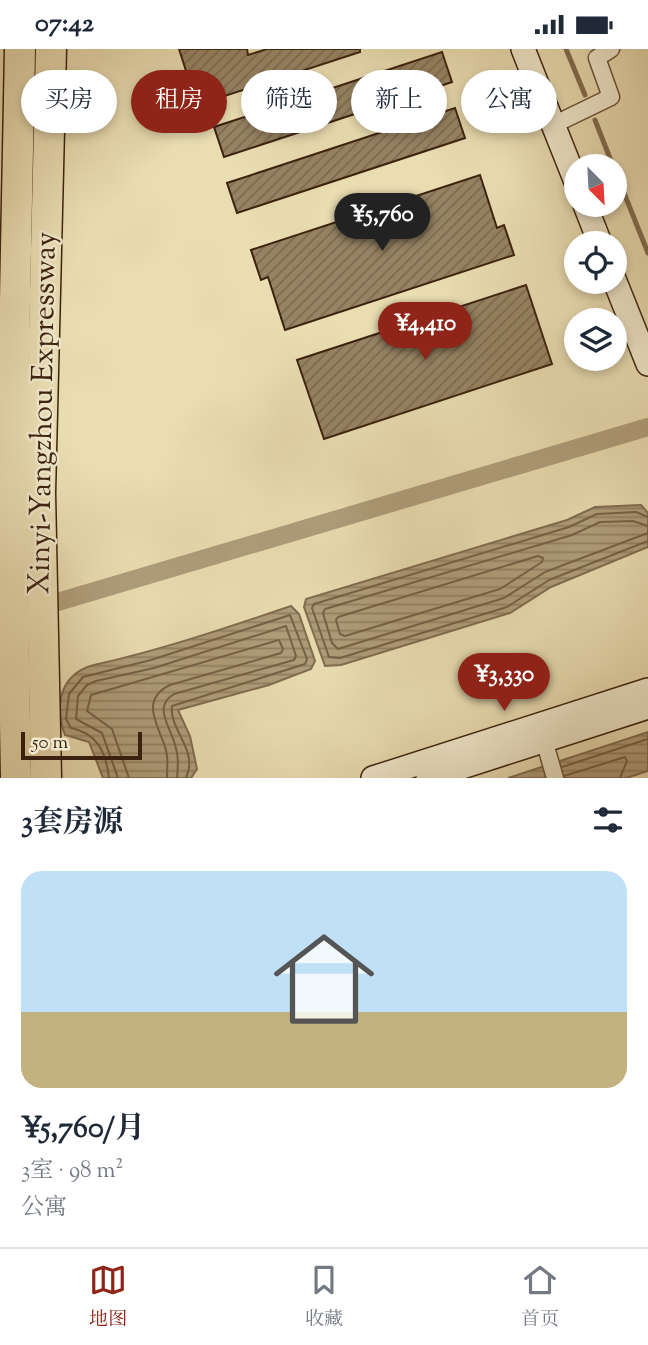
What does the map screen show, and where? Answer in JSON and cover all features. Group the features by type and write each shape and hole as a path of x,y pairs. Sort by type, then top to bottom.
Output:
{"highway":[{"name":"Xinyi-Yangzhou Expressway","path":"16,778 11,500 20,49"},
{"name":"Xinyi-Yangzhou Expressway","path":"46,778 40,493 51,49"}],"main road":[{"path":"523,49 531,70"},
{"path":"556,133 565,154"},
{"path":"620,294 648,364"},
{"path":"428,778 543,737 648,690"},
{"path":"373,778 543,737 648,707"}],"street":[{"path":"557,123 611,97 597,58 611,49"},
{"path":"543,737 555,778"}],"water":[{"path":"641,505 648,513 648,547 551,587 510,613 341,665 325,666 304,607 306,599 567,520 595,507"},
{"path":"291,606 299,614 315,661 311,669 269,685 178,710 190,736 197,769 191,778 103,778 89,742 65,735 60,713 61,699 72,676 81,670 144,653"},
{"path":"648,732 648,771 626,778 508,778"}],"building":[{"path":"179,49 247,49 248,55 267,49 360,49 360,52 305,70 241,70 241,91 227,95 227,70 186,70"},
{"path":"442,52 452,82 447,84 447,70 387,70"},
{"path":"351,82 351,115 337,120 337,87"},
{"path":"455,108 461,133 465,138 237,213 227,183 379,133 447,133 447,111"},
{"path":"241,118 241,133 297,133 224,157 216,133 227,133 227,123"},
{"path":"480,175 497,228 504,225 514,255 285,330 268,277 261,280 251,250"},
{"path":"526,285 552,364 324,439 297,360"}],"waterway":[{"path":"566,49 585,95"},
{"path":"595,120 608,154"},
{"path":"627,200 648,253"},
{"path":"34,609 648,427"}]}
